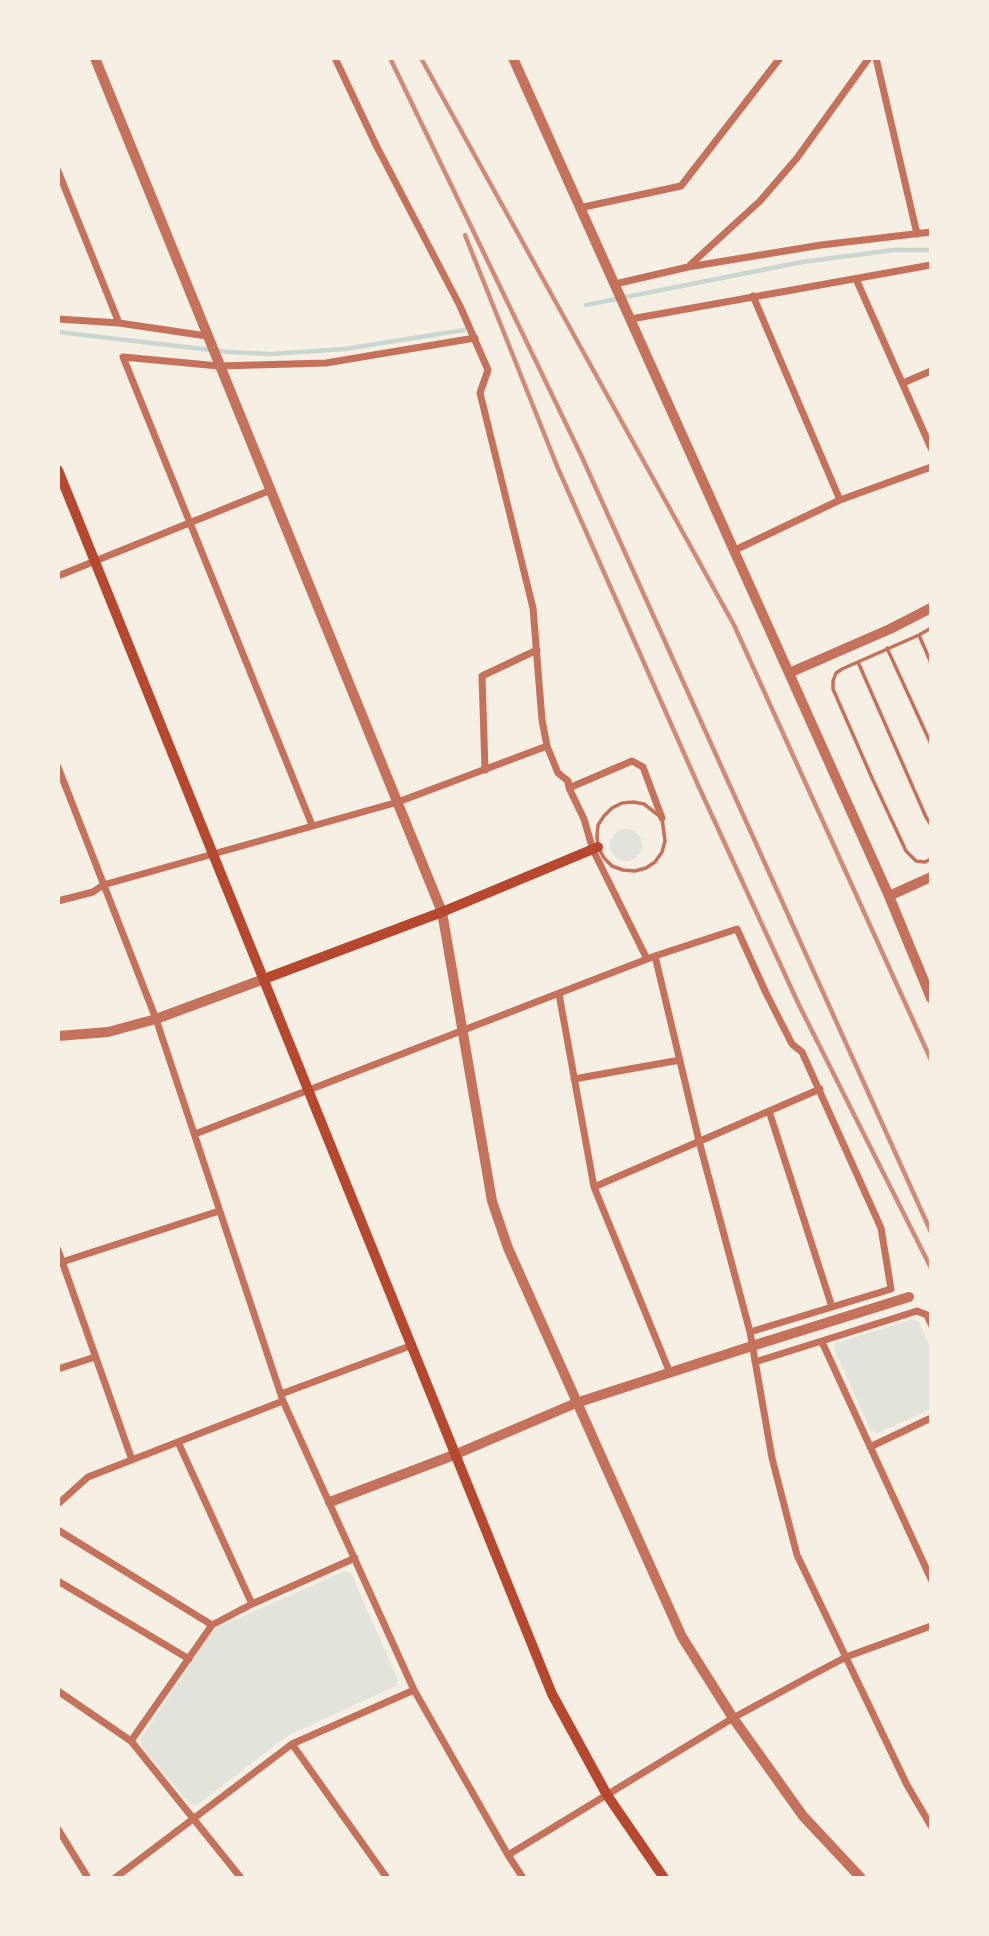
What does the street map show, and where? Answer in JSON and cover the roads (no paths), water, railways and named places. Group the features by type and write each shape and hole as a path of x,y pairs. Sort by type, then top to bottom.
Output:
{"main road":[{"path":"58,470 552,1694 607,1795 663,1878"},
{"path":"264,979 442,912 596,849"}],"street":[{"path":"95,58 442,912 492,1201 508,1248 682,1637 733,1718 803,1816 861,1878"},
{"path":"334,58 460,306 488,370 480,393 533,608 542,720 547,746 558,773 568,781 647,959"},
{"path":"513,58 889,896 931,998"},
{"path":"579,208 681,186 780,58"},
{"path":"688,267 760,201 797,158 869,58"},
{"path":"876,58 917,234"},
{"path":"58,171 119,323"},
{"path":"616,287 688,267 821,245 931,232"},
{"path":"631,319 931,265"},
{"path":"856,279 931,448"},
{"path":"753,296 840,500"},
{"path":"58,318 207,335"},
{"path":"312,825 123,357 219,366 326,363 475,338"},
{"path":"902,383 931,371"},
{"path":"733,551 840,500 931,467"},
{"path":"58,576 271,489"},
{"path":"789,673 931,608"},
{"path":"485,770 482,676 537,650"},
{"path":"58,901 93,891 103,885 398,802 547,746"},
{"path":"569,788 632,761 643,766 662,818"},
{"path":"58,767 156,1019 282,1398 414,1690 523,1878"},
{"path":"889,896 931,877"},
{"path":"195,1135 647,959 737,929 792,1044 802,1052 820,1089 881,1228 891,1289 750,1332"},
{"path":"655,956 699,1141 750,1332 772,1458 797,1555 907,1785 931,1826"},
{"path":"58,1036 108,1032 156,1019 264,979"},
{"path":"559,994 594,1187 670,1373"},
{"path":"574,1079 680,1060"},
{"path":"594,1187 820,1089"},
{"path":"769,1111 832,1307"},
{"path":"62,1262 219,1211"},
{"path":"58,1250 132,1460"},
{"path":"330,1502 454,1455 576,1403 909,1297"},
{"path":"755,1362 917,1311 927,1315 931,1324"},
{"path":"822,1342 931,1579"},
{"path":"58,1504 88,1477 411,1346"},
{"path":"58,1369 95,1357"},
{"path":"870,1447 931,1418"},
{"path":"178,1442 252,1604"},
{"path":"58,1530 212,1625"},
{"path":"131,1741 212,1625 355,1558"},
{"path":"58,1581 189,1659"},
{"path":"508,1855 733,1718 846,1657 931,1626"},
{"path":"116,1878 292,1744 414,1690"},
{"path":"58,1691 131,1741 241,1878"},
{"path":"292,1744 387,1878"},
{"path":"58,1829 88,1878"}],"lane":[{"path":"931,628 836,673 833,681 833,689 906,851 916,861 925,862 931,859"},
{"path":"919,635 931,663"},
{"path":"887,648 931,744"},
{"path":"858,662 931,825"},
{"path":"622,803 644,804 662,818 665,841 662,852 655,862 646,868 635,871 612,866 596,849 598,825 612,808 622,803"}],"waterway":[{"path":"586,305 802,262 894,250 931,250"},
{"path":"58,332 228,352 270,354 345,349 464,330"}],"railway":[{"path":"390,58 581,455 931,1232"},
{"path":"421,58 734,625 931,1060"},
{"path":"465,235 557,466 698,785 799,1005 931,1268"}]}
